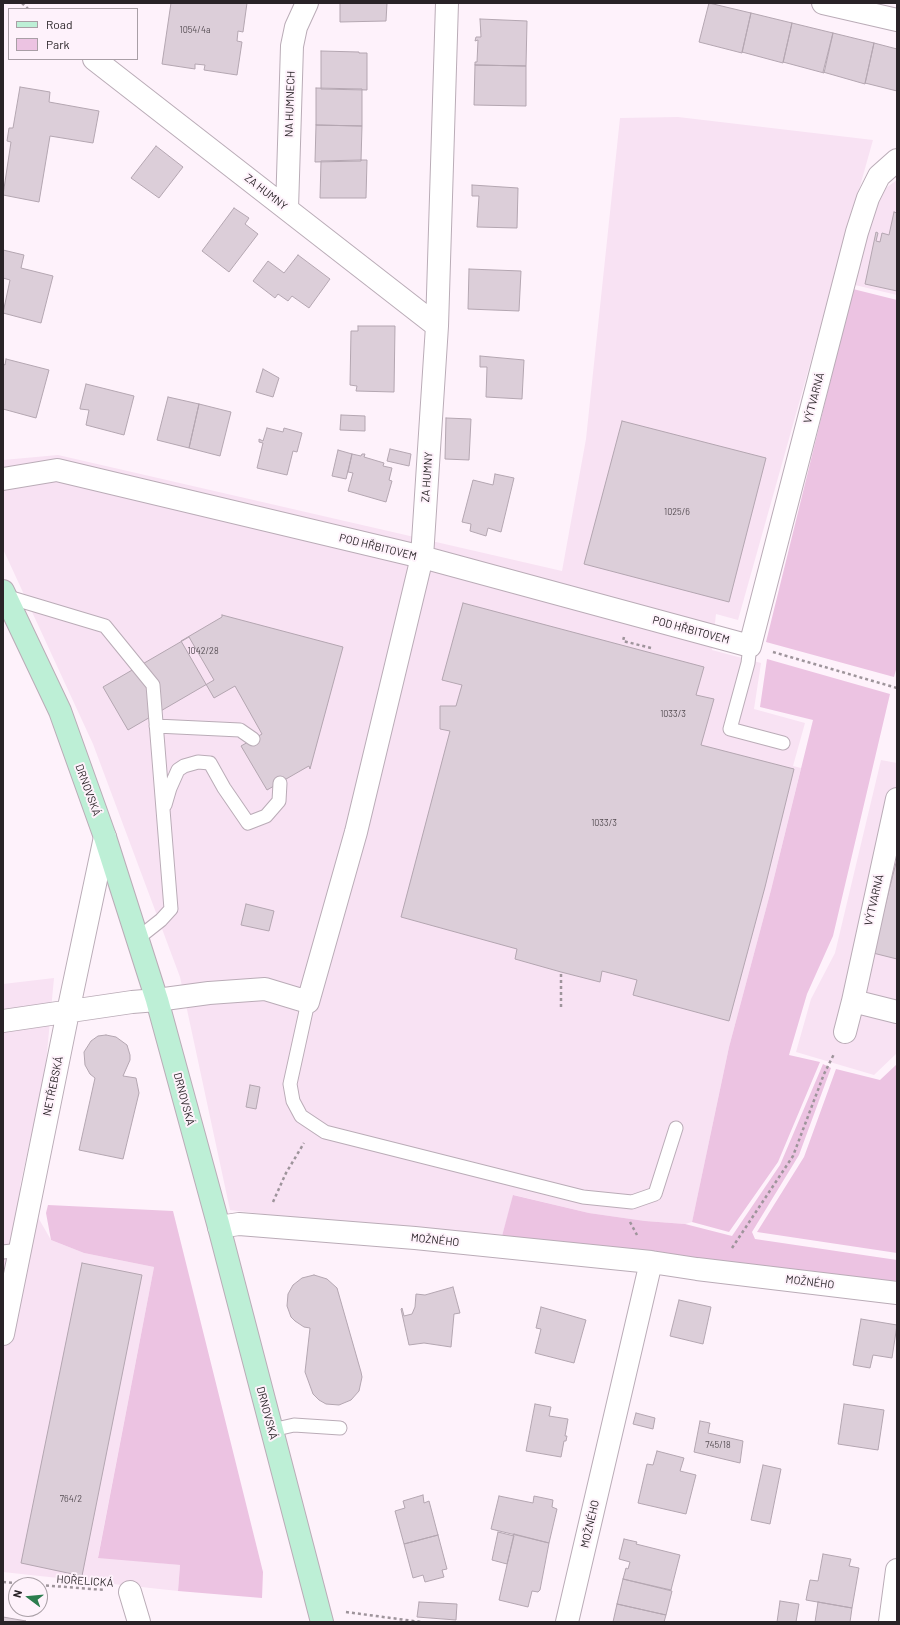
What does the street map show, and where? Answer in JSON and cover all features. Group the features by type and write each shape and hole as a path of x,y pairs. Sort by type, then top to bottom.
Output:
{"main road":[{"name":"DRNOVSKÁ","path":"4,594 60,711 105,837 157,1000 219,1227 322,1622"}],"street":[{"name":"NA HUMNECH","path":"287,209 292,46 296,27 307,3"},
{"name":"ZA HUMNY","path":"308,1002 356,832 422,557 437,326 447,3"},
{"path":"823,3 897,20"},
{"name":"ZA HUMNY","path":"95,60 437,326"},
{"name":"VÝTVARNÁ","path":"750,646 857,232 868,198 879,176 897,160"},
{"name":"POD HŘBITOVEM","path":"3,479 57,470 422,557 750,646"},
{"name":"VÝTVARNÁ","path":"845,1032 897,799"},
{"name":"NETŘEBSKÁ","path":"3,1334 12,1251 68,1012 105,837"},
{"path":"3,1021 132,1002 209,993 265,989 308,1002"},
{"path":"853,1001 897,1012"},
{"name":"MOŽNÉHO","path":"219,1227 240,1224 415,1238 651,1262 897,1293"},
{"name":"MOŽNÉHO","path":"567,1622 651,1262"},
{"path":"890,1622 897,1570"},
{"path":"130,1592 139,1622"}],"lane":[{"path":"4,594 105,626 153,685 171,908 160,920 137,939"},
{"path":"750,646 748,663 730,729 783,743"},
{"path":"156,726 240,730 253,739"},
{"path":"163,812 170,788 178,770 184,766 198,762 210,763 224,788 248,823 266,816 279,801 280,783"},
{"path":"308,1002 290,1084 293,1101 301,1116 325,1132 583,1197 632,1202 655,1194 676,1128"},
{"path":"272,1430 294,1425 340,1428"}],"path":[{"path":"750,646 897,688"},
{"path":"560,1006 561,972"},
{"path":"718,1271 730,1250 793,1156 824,1074 845,1032"},
{"path":"262,1226 286,1173 304,1143"},
{"path":"618,1201 651,1262"},
{"name":"HOŘELICKÁ","path":"48,1586 130,1592"},
{"path":"346,1612 422,1622"}],"shaded area":[{"path":"678,117 873,140 738,620 716,614 712,650 761,663 754,709 805,723 793,766 801,768 771,890 729,1047 692,1222 685,1224 645,1221 589,1213 514,1195 502,1236 279,1216 230,1210 180,977 93,744 3,549 3,460 58,455 562,571 586,439 620,118"},
{"path":"897,180 897,295 855,285 865,232 883,190"},
{"path":"881,760 897,763 897,1053 874,1075 796,1052 811,999 835,953"},
{"path":"54,978 45,1074 20,1186 51,1240 84,1253 154,1267 98,1557 180,1565 178,1591 3,1572 3,984"}],"green space":[{"path":"853,289 897,300 897,666 894,677 766,642"},
{"path":"767,659 890,694 833,936 807,994 789,1055 820,1062 778,1162 729,1232 692,1222 729,1047 771,890 813,720 760,707"},
{"path":"823,1064 831,1068 799,1155 752,1232 755,1239 897,1260 897,1285 502,1236 513,1195 589,1213 645,1221 685,1224 732,1236 780,1165"},
{"path":"897,1064 897,1253 757,1232 804,1157 836,1069 880,1080"},
{"path":"48,1205 173,1211 263,1572 262,1598 178,1591 180,1565 98,1558 154,1267 84,1253 51,1240 46,1213"}],"building":[{"path":"171,3 247,3 243,32 238,31 237,41 242,42 237,75 204,70 205,65 195,64 195,69 162,64"},
{"path":"340,3 387,3 386,21 340,22"},
{"path":"709,3 751,13 742,53 699,42"},
{"path":"751,13 792,23 783,63 742,52"},
{"path":"480,19 527,21 526,66 475,65 475,62 477,62 478,40 475,41 476,37 481,37"},
{"path":"792,23 833,33 824,73 783,62"},
{"path":"833,33 874,43 865,84 823,72"},
{"path":"874,43 897,49 897,91 865,83"},
{"path":"321,51 367,53 367,90 321,89"},
{"path":"475,65 526,66 526,106 474,105"},
{"path":"20,87 50,92 49,102 99,111 93,143 50,136 39,202 3,195 11,142 7,141 9,128 13,128"},
{"path":"316,88 362,89 362,126 316,125"},
{"path":"316,125 362,126 361,161 315,162"},
{"path":"156,146 183,167 159,198 131,178"},
{"path":"367,160 366,198 320,198 321,161"},
{"path":"472,185 518,188 517,228 477,227 479,196 472,196"},
{"path":"234,208 249,218 245,224 258,234 229,272 202,251"},
{"path":"894,212 897,213 897,291 865,284 876,232 878,233 876,241 880,242 882,233 889,235"},
{"path":"3,250 24,255 21,268 53,276 41,323 3,313 10,280 3,278"},
{"path":"298,255 330,279 309,308 292,296 288,301 278,294 275,298 253,281 268,261 284,273"},
{"path":"469,269 521,271 519,311 468,309"},
{"path":"358,326 395,326 394,392 356,391 357,386 350,385 351,331 358,331"},
{"path":"480,356 524,360 522,399 486,397 487,367 480,367"},
{"path":"6,359 49,370 36,418 3,409 3,364 5,365"},
{"path":"263,369 279,378 273,397 256,392"},
{"path":"86,384 134,396 124,435 86,425 89,410 80,408"},
{"path":"168,397 199,404 189,448 157,440"},
{"path":"199,404 231,412 220,456 189,448"},
{"path":"341,415 365,416 365,431 340,430"},
{"path":"446,418 471,419 469,460 445,459"},
{"path":"622,421 766,458 729,602 584,564"},
{"path":"267,428 283,432 284,428 302,433 297,452 293,451 287,475 257,468 263,443 259,442 259,439 263,441"},
{"path":"390,449 411,454 409,466 387,461"},
{"path":"338,450 352,454 346,479 332,476"},
{"path":"352,454 361,456 362,454 365,454 364,457 384,463 383,466 392,468 389,480 392,481 386,502 348,491 353,473 348,472"},
{"path":"495,474 514,478 501,532 488,528 486,536 470,531 471,524 462,522 473,480 493,485"},
{"path":"463,603 704,667 696,695 714,699 701,745 794,769 765,887 729,1021 633,995 637,980 602,971 600,982 561,972 515,959 517,949 401,917 450,731 440,729 440,706 456,706 462,685 442,680"},
{"path":"222,615 343,647 310,769 309,766 267,790 241,746 262,734 235,686 214,698 181,641 222,617"},
{"path":"189,637 214,680 128,730 103,687"},
{"path":"897,859 897,959 873,953"},
{"path":"246,904 274,911 269,931 241,925"},
{"path":"106,1035 116,1037 127,1045 130,1060 123,1076 136,1078 139,1093 123,1159 79,1150 95,1078 90,1074 85,1065 84,1052 91,1041 98,1036"},
{"path":"250,1085 260,1087 256,1109 246,1107"},
{"path":"82,1263 142,1275 82,1576 21,1563"},
{"path":"314,1275 327,1279 337,1288 362,1377 359,1391 351,1400 339,1405 326,1404 313,1394 305,1372 310,1328 304,1327 295,1321 291,1317 287,1306 288,1294 293,1285 302,1278"},
{"path":"453,1287 460,1313 454,1314 451,1347 424,1343 409,1345 401,1309 402,1308 404,1316 412,1314 415,1307 416,1294 425,1295"},
{"path":"679,1300 711,1307 703,1344 670,1336"},
{"path":"541,1307 586,1320 574,1363 535,1353 541,1329 536,1328"},
{"path":"861,1319 897,1325 892,1358 873,1355 870,1368 853,1365"},
{"path":"535,1404 551,1407 549,1416 568,1419 565,1436 567,1436 566,1441 564,1441 561,1457 526,1451"},
{"path":"844,1404 884,1410 878,1450 838,1444"},
{"path":"636,1413 655,1418 653,1429 633,1424"},
{"path":"700,1421 710,1423 708,1433 743,1441 740,1463 694,1452"},
{"path":"657,1451 684,1458 680,1471 696,1475 686,1514 638,1503 647,1464 653,1465"},
{"path":"763,1465 781,1469 770,1524 751,1520"},
{"path":"423,1495 424,1503 429,1501 438,1535 404,1544 395,1511 405,1508 403,1501"},
{"path":"499,1496 533,1503 534,1496 553,1500 552,1507 557,1509 549,1543 491,1529"},
{"path":"498,1532 514,1536 507,1564 492,1560"},
{"path":"514,1534 549,1543 540,1590 538,1592 532,1591 528,1607 499,1600"},
{"path":"438,1535 447,1569 442,1570 444,1577 425,1582 423,1575 413,1578 404,1544"},
{"path":"624,1539 637,1542 636,1544 680,1555 671,1590 623,1579 626,1568 628,1569 630,1562 619,1559"},
{"path":"823,1554 851,1559 849,1566 859,1568 852,1608 806,1600 810,1580 818,1581"},
{"path":"623,1579 672,1591 666,1615 617,1604"},
{"path":"780,1601 799,1604 796,1622 777,1622"},
{"path":"419,1602 457,1604 456,1620 417,1617"},
{"path":"818,1602 852,1608 850,1622 815,1622"},
{"path":"617,1604 666,1615 664,1622 613,1622"},
{"path":"3,1617 26,1621 3,1622"}]}
